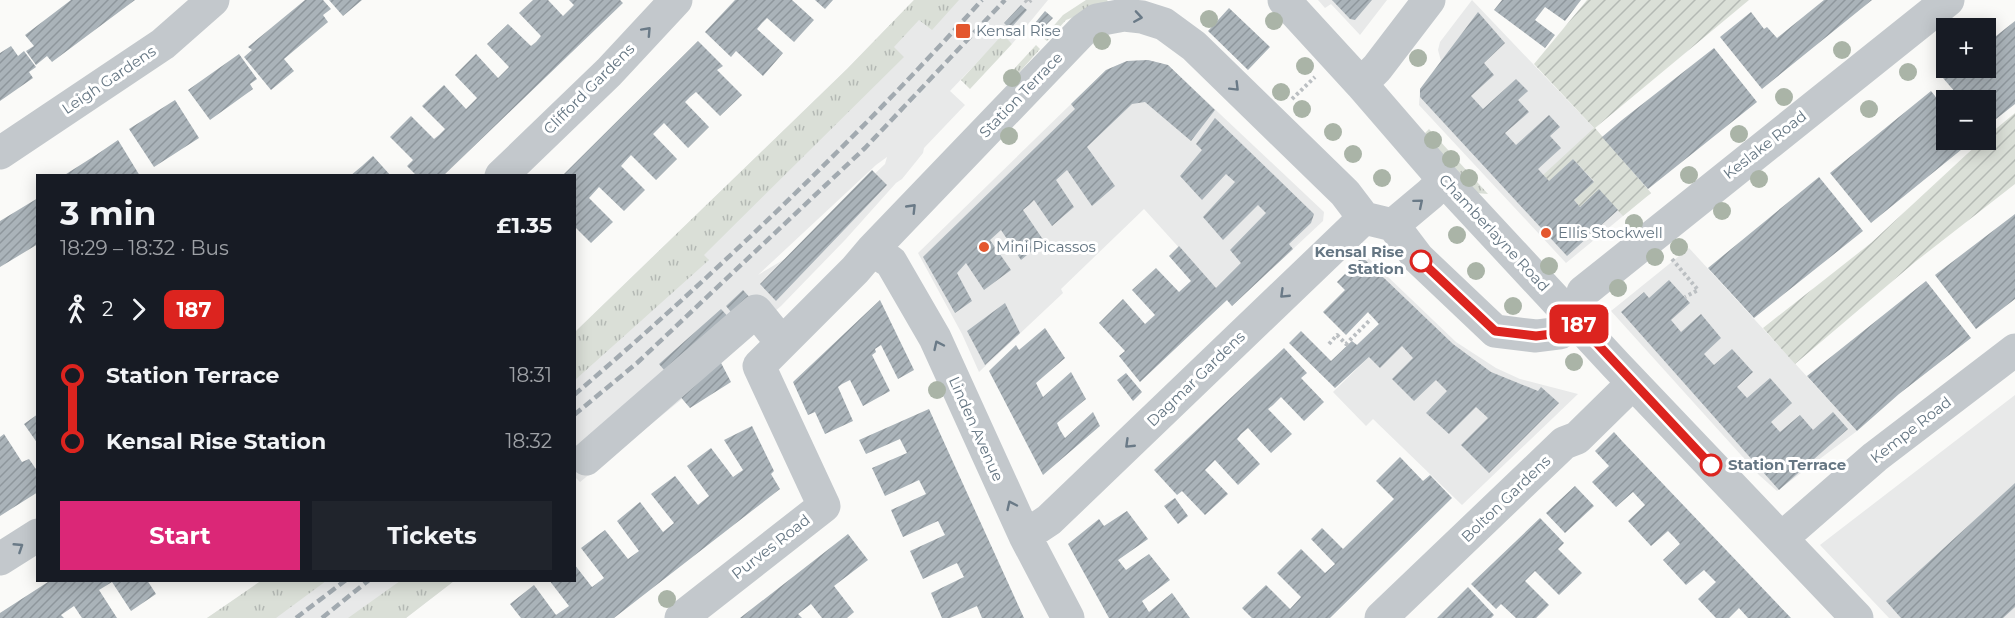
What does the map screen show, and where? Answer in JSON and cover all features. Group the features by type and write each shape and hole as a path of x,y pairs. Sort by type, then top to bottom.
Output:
{"street":[{"name":"Leigh Gardens","path":"0,153 163,44 213,0"},
{"name":"Clifford Gardens","path":"503,174 609,72 676,0"},
{"name":"Chamberlayne Road","path":"1284,0 1444,180 1579,306 1633,383 1782,538 1848,615"},
{"path":"1361,84 1377,68 1429,0"},
{"name":"Keslake Road","path":"1579,306 1649,238 1948,0"},
{"name":"Station Terrace","path":"759,366 855,270 1083,30 1097,20 1124,15 1142,16 1164,24 1194,46 1345,193 1495,331 1536,336 1560,333 1579,306"},
{"path":"1378,221 1430,194 1444,180"},
{"name":"Dagmar Gardens","path":"1025,536 1049,520 1378,221"},
{"name":"Linden Avenue","path":"872,250 891,262 935,338 1025,536 1068,618"},
{"path":"586,459 756,312 782,343"},
{"name":"Kempe Road","path":"1782,538 1875,458 2015,350"},
{"name":"Purves Road","path":"681,618 824,506 759,366"},
{"name":"Bolton Gardens","path":"1381,618 1564,443 1577,438 1633,383"},
{"path":"0,559 36,536"}],"path":[{"path":"1025,0 1028,3 1030,0"},
{"path":"1285,106 1309,82"},
{"path":"1649,238 1698,290 1685,297"},
{"path":"1329,344 1337,335 1346,344 1371,319"}],"shaded area":[{"path":"914,0 1048,0 1012,44 1003,35 950,91 965,105 924,148 923,153 902,179 781,306 678,394 682,399 580,482 576,478 576,331 847,69","holes":["887,157 885,164 788,257 758,275"]},
{"path":"1318,0 1387,0 1360,35 1331,4 1325,8"},
{"path":"1472,0 1611,146 1651,193 1566,263 1419,105 1420,89 1441,61 1438,50 1440,42"},
{"path":"1148,60 1168,65 1324,212 1323,221 1232,306 1144,209 1061,289 1063,293 979,372 962,334 918,253 1106,70 1127,61"},
{"path":"1689,248 1857,431 1777,491 1759,475 1611,311"},
{"path":"1364,254 1456,342 1496,368 1520,379 1578,394 1462,505 1373,419 1366,426 1333,392 1369,357 1357,345 1379,324 1337,282"},
{"path":"2015,395 2015,618 1889,618 1820,545"},
{"path":"261,582 453,582 406,618 207,618"}],"green space":[{"path":"914,0 959,0 932,30 919,20 894,47 904,57 704,255 709,260 576,379 576,331 847,69"},
{"path":"1086,0 1107,0 1109,3 1066,20 1047,41 1043,38 1063,15"},
{"path":"1587,0 1749,0 1595,128 1651,193 1623,216 1599,190 1580,207 1574,200 1594,181 1573,159 1549,181 1543,175 1594,128 1534,64"},
{"path":"1003,34 1012,44 970,89 961,80"},
{"path":"1036,45 1040,49 1008,85 1003,81"},
{"path":"2015,113 2015,184 1915,262 1795,364 1763,328 1871,243 1971,150 1996,150 1996,129"},
{"path":"1429,129 1488,194 1476,193 1423,135"},
{"path":"259,582 325,582 276,618 207,618"},
{"path":"399,582 453,582 406,618 348,618"}],"building":[{"path":"71,0 135,0 52,62 47,56 36,65 26,51 34,46 25,35"},
{"path":"305,0 323,0 331,9 323,15 328,22 284,59 294,71 271,90 244,57 252,50 248,47"},
{"path":"329,0 362,0 343,16"},
{"path":"533,0 548,0 563,16 574,5 569,0 620,0 623,3 445,174 415,174 407,166 413,160 390,137 411,116 434,139 439,135 445,129 422,106 444,85 466,109 477,98 455,75 476,54 498,78 509,67 487,44 508,24 531,46 536,42 541,36 519,13"},
{"path":"735,0 792,0 814,20 794,42 767,18 762,23 757,29 783,53 763,76 736,51 731,57 705,32"},
{"path":"815,0 833,0 825,9"},
{"path":"1332,0 1372,0 1355,20 1350,19"},
{"path":"1502,0 1581,0 1565,21 1545,7 1535,20 1555,35 1545,48 1494,10"},
{"path":"1824,0 1872,0 1762,89 1720,37 1751,12 1764,29 1767,27 1777,38"},
{"path":"1021,5 1027,10 1010,29 1004,23"},
{"path":"1229,8 1270,47 1248,70 1208,31"},
{"path":"1045,11 1053,18 1042,29 1035,23"},
{"path":"1478,12 1505,43 1484,63 1494,75 1471,96 1483,109 1516,79 1528,91 1518,100 1529,112 1505,133 1516,145 1549,115 1560,127 1550,136 1561,148 1538,169 1549,181 1573,159 1594,182 1574,200 1580,207 1599,189 1618,210 1567,256 1420,97 1420,89"},
{"path":"2015,21 2015,104 1996,119 1996,90 1953,90 1943,78 1996,78 1996,36"},
{"path":"698,41 723,66 717,70 742,95 720,116 696,92 690,97 685,102 709,127 688,148 664,123 653,134 677,159 656,180 631,155 621,166 645,190 624,211 599,187 589,198 613,222 591,243 576,228 576,174 564,174"},
{"path":"11,46 18,56 24,51 36,67 29,72 33,78 0,101 0,53"},
{"path":"1714,48 1757,102 1648,189 1602,137"},
{"path":"239,54 257,79 250,84 253,89 210,120 188,90"},
{"path":"1148,60 1168,65 1215,110 1191,141 1145,102 1132,104 1087,147 1115,186 1092,206 1067,170 1056,180 1074,207 1052,226 1034,200 1023,210 1044,241 1021,260 1001,230 990,240 1011,270 984,290 966,263 957,273 972,301 955,313 923,257 1075,109 1071,104 1106,70 1127,61"},
{"path":"1931,91 1936,97 1936,150 1961,150 1871,223 1830,173"},
{"path":"175,100 199,138 154,167 129,129"},
{"path":"1215,118 1314,214 1311,223 1289,244 1293,249 1232,306 1227,300 1140,382 1119,356 1125,351 1099,323 1123,299 1145,324 1155,315 1132,290 1156,268 1179,292 1191,281 1169,256 1179,246 1216,288 1241,263 1230,250 1266,213 1258,205 1223,240 1203,217 1235,182 1226,174 1202,200 1180,176 1202,150 1196,144"},
{"path":"118,140 139,174 66,174"},
{"path":"373,156 389,174 352,174"},
{"path":"872,170 887,185 776,301 760,284"},
{"path":"1819,177 1863,231 1754,318 1708,268"},
{"path":"36,199 36,245 0,267 0,221"},
{"path":"2015,214 2015,299 1976,329 1935,275"},
{"path":"1362,257 1453,344 1491,372 1538,391 1541,387 1559,403 1489,473 1461,445 1488,418 1476,407 1449,434 1426,413 1447,391 1436,380 1414,401 1392,379 1413,358 1402,346 1380,368 1369,357 1335,388 1289,343 1301,331 1331,361 1352,341 1357,345 1379,324 1368,312 1346,335 1323,312 1345,290 1337,282"},
{"path":"1669,280 1690,303 1671,320 1681,332 1701,314 1721,338 1704,354 1714,365 1732,349 1753,372 1737,387 1747,398 1770,378 1792,403 1771,422 1780,432 1800,415 1813,430 1833,412 1848,429 1779,490 1621,312 1644,292 1649,298"},
{"path":"1926,281 1971,338 1899,394 1857,431 1807,376"},
{"path":"743,290 753,301 735,317 726,306"},
{"path":"880,300 914,370 898,379 881,345 875,349 876,352 872,355 890,391 863,406 850,380 842,384 838,387 853,421 825,434 815,412 808,415 793,382"},
{"path":"1005,303 1020,333 985,365 967,331"},
{"path":"721,309 734,323 671,378 659,364"},
{"path":"1045,328 1065,358 1036,383 1043,397 1071,372 1086,399 1057,423 1060,430 1065,438 1093,412 1100,426 1043,475 989,371 1016,345 1019,350"},
{"path":"1284,348 1307,373 1301,378 1324,402 1304,421 1281,397 1268,409 1292,434 1271,453 1248,428 1241,434 1237,439 1260,464 1238,485 1215,460 1205,470 1228,494 1205,515 1182,491 1177,495 1154,470"},
{"path":"719,359 731,382 690,408 678,394"},
{"path":"1126,373 1142,392 1133,401 1117,380"},
{"path":"929,409 1024,618 982,618 977,606 950,618 942,618 931,593 964,577 957,563 923,579 910,551 945,535 938,521 903,537 891,510 926,494 919,480 885,496 872,468 907,453 900,439 866,454 859,440"},
{"path":"36,415 36,441 24,424"},
{"path":"752,426 774,471 771,474 780,489 614,618 521,618 510,604 534,585 556,615 569,606 551,582 576,582 576,567 592,587 604,578 581,548 605,530 628,559 639,551 617,521 640,502 663,532 674,523 651,494 675,476 698,505 709,496 687,466 711,448 733,477 743,470 724,440"},
{"path":"1614,432 1791,618 1748,618 1739,608 1729,618 1716,618 1698,599 1716,582 1704,570 1686,585 1663,560 1680,544 1674,537 1668,531 1651,546 1628,521 1645,505 1633,492 1616,507 1592,482 1609,466 1595,451"},
{"path":"4,434 22,462 29,459 36,469 36,493 0,516 0,437"},
{"path":"1400,457 1423,481 1430,475 1452,498 1330,618 1252,618 1242,608 1266,585 1290,609 1301,597 1277,573 1301,549 1325,573 1335,564 1311,539 1322,528 1343,549 1394,499 1376,481"},
{"path":"2015,483 2015,607 2003,618 1901,618 1886,601"},
{"path":"1575,486 1594,506 1565,533 1546,513"},
{"path":"1175,498 1188,516 1178,524 1164,506"},
{"path":"1127,511 1148,539 1118,560 1126,570 1149,554 1170,580 1142,601 1149,612 1172,593 1190,618 1109,618 1068,544 1099,519 1104,526"},
{"path":"1540,518 1564,543 1558,549 1582,573 1559,595 1535,571 1525,581 1549,605 1536,618 1516,618 1501,604 1496,609 1471,584"},
{"path":"848,534 868,560 834,586 854,612 847,618 822,618 811,604 798,614 802,618 740,618"},
{"path":"48,582 112,582 99,590 117,618 82,618 74,606 61,615 64,618 0,618 0,613"},
{"path":"112,582 148,582 156,594 131,611"},
{"path":"1468,587 1494,615 1491,618 1437,618"}],"railway":[{"path":"576,393 681,301 784,204 885,103 982,0"},
{"path":"576,413 637,363 865,148 1005,0"},
{"path":"296,618 343,582"},
{"path":"322,618 367,582"}],"bus line":[{"name":"187","path":"1421,261 1495,331 1536,336 1560,333 1575,320 1711,465"}],"place":[{"name":"Kensal Rise","path":"963,31"},
{"name":"Ellis Stockwell","path":"1546,233"},
{"name":"Mini Picassos","path":"984,247"},
{"name":"Kensal Rise Station","path":"1421,261"},
{"name":"Station Terrace","path":"1711,465"}]}
